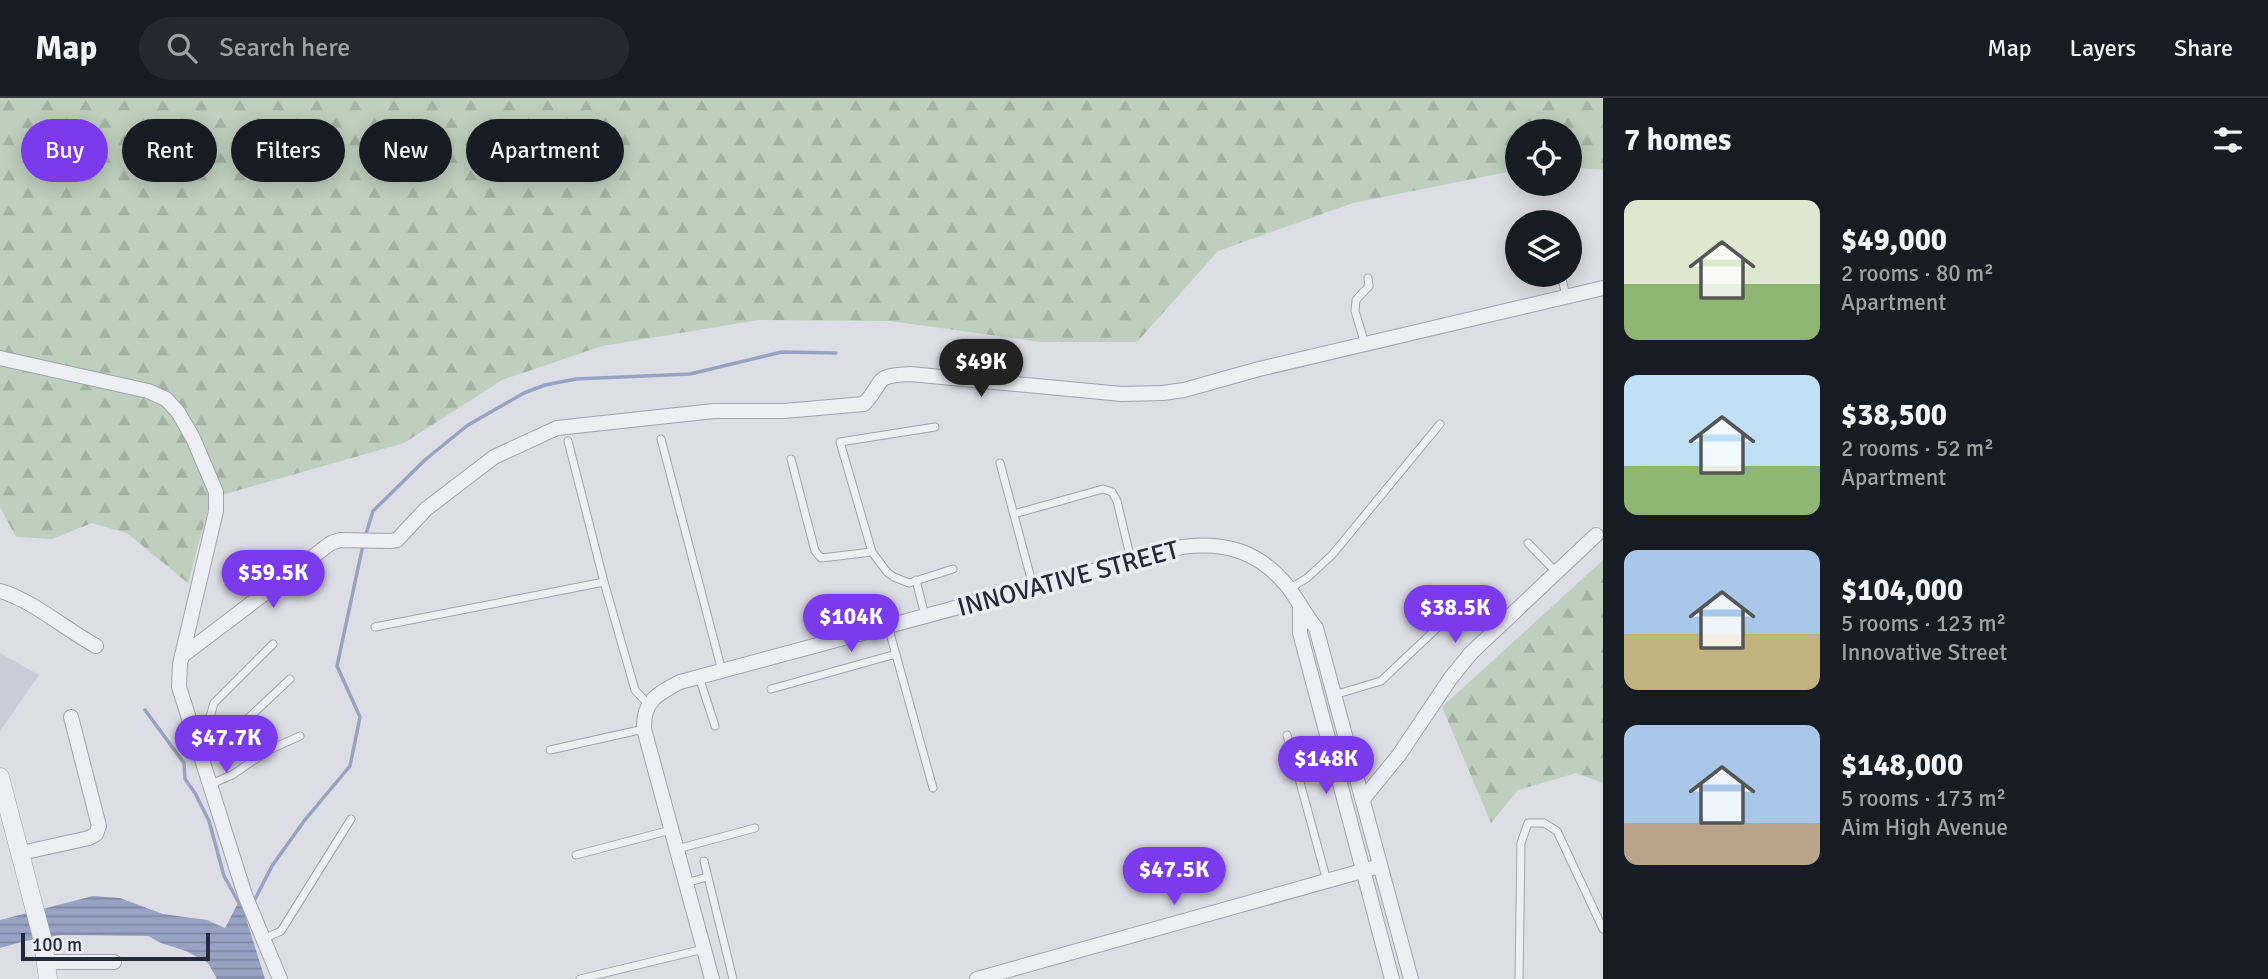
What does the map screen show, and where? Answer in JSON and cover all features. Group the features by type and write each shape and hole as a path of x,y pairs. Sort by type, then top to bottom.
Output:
{"street":[{"path":"182,656 331,543 340,540 391,541 403,535 426,509 494,457 556,428 714,411 783,411 864,404 873,395 880,379 890,375 910,374 1122,394 1163,393 1603,288"},
{"path":"0,358 148,391 166,399 178,412 193,438 216,492 216,511 182,656 179,687 245,895 280,979"},
{"path":"1363,799 1399,755 1450,679 1471,653 1596,535"},
{"name":"INNOVATIVE STREET","path":"648,704 663,691 680,682 1182,547 1203,544 1225,547 1258,558 1289,589 1316,628 1411,979"},
{"path":"0,591 23,600 96,646"},
{"path":"1300,608 1300,633 1392,979"},
{"path":"648,704 643,717 644,729 712,979"},
{"path":"21,853 89,838 96,834 99,826 71,718"},
{"path":"0,778 4,810 21,853 43,941 46,971 114,962"},
{"path":"977,979 1380,866"}],"lane":[{"path":"1365,344 1355,311 1356,300 1369,286 1368,278"},
{"path":"1564,287 1566,296"},
{"path":"1289,589 1307,578 1332,555 1440,424"},
{"path":"935,427 840,442 872,552 887,572 909,583 953,569"},
{"path":"661,439 722,671"},
{"path":"568,441 635,690 648,704"},
{"path":"791,459 815,551 821,558 872,552"},
{"path":"1000,463 1033,586"},
{"path":"1014,514 1103,489 1112,492 1118,502 1131,560"},
{"path":"1528,543 1556,572"},
{"path":"916,580 925,616"},
{"path":"375,627 604,582"},
{"path":"1334,695 1381,681 1452,614 1470,609 1502,622"},
{"path":"888,626 933,788"},
{"path":"195,739 206,727 214,703 273,644"},
{"path":"771,689 896,654"},
{"path":"699,677 715,726"},
{"path":"202,759 290,679"},
{"path":"550,750 644,729"},
{"path":"1287,735 1327,882"},
{"path":"211,784 232,775 269,750 300,736"},
{"path":"263,939 281,931 351,819"},
{"path":"1519,979 1521,843 1528,823 1544,823 1557,831 1603,929"},
{"path":"676,849 755,828"},
{"path":"576,855 671,830"},
{"path":"704,861 733,979"},
{"path":"685,884 707,877"},
{"path":"580,979 704,949"}],"shaded area":[{"path":"0,653 39,675 0,731"}],"green space":[{"path":"0,98 1603,98 1603,170 1582,168 1582,119 1505,119 1505,172 1353,203 1218,251 1137,342 1042,342 890,321 758,320 602,346 502,380 404,443 211,498 188,583 127,533 92,523 52,539 16,537 0,507"},
{"path":"1603,560 1603,783 1576,773 1518,790 1491,823 1442,707"}],"water":[{"path":"93,896 120,898 163,914 207,920 225,928 240,899 265,979 217,979 208,963 148,936 62,935 0,948 0,920"}],"waterway":[{"path":"365,537 373,511 426,459 468,425 524,393 545,385 576,379 690,374 782,352 836,353"},
{"path":"253,903 272,866 304,821 350,766 360,717 337,666 363,545"},
{"path":"145,710 184,763 185,779 209,821 224,876 239,903"}]}
